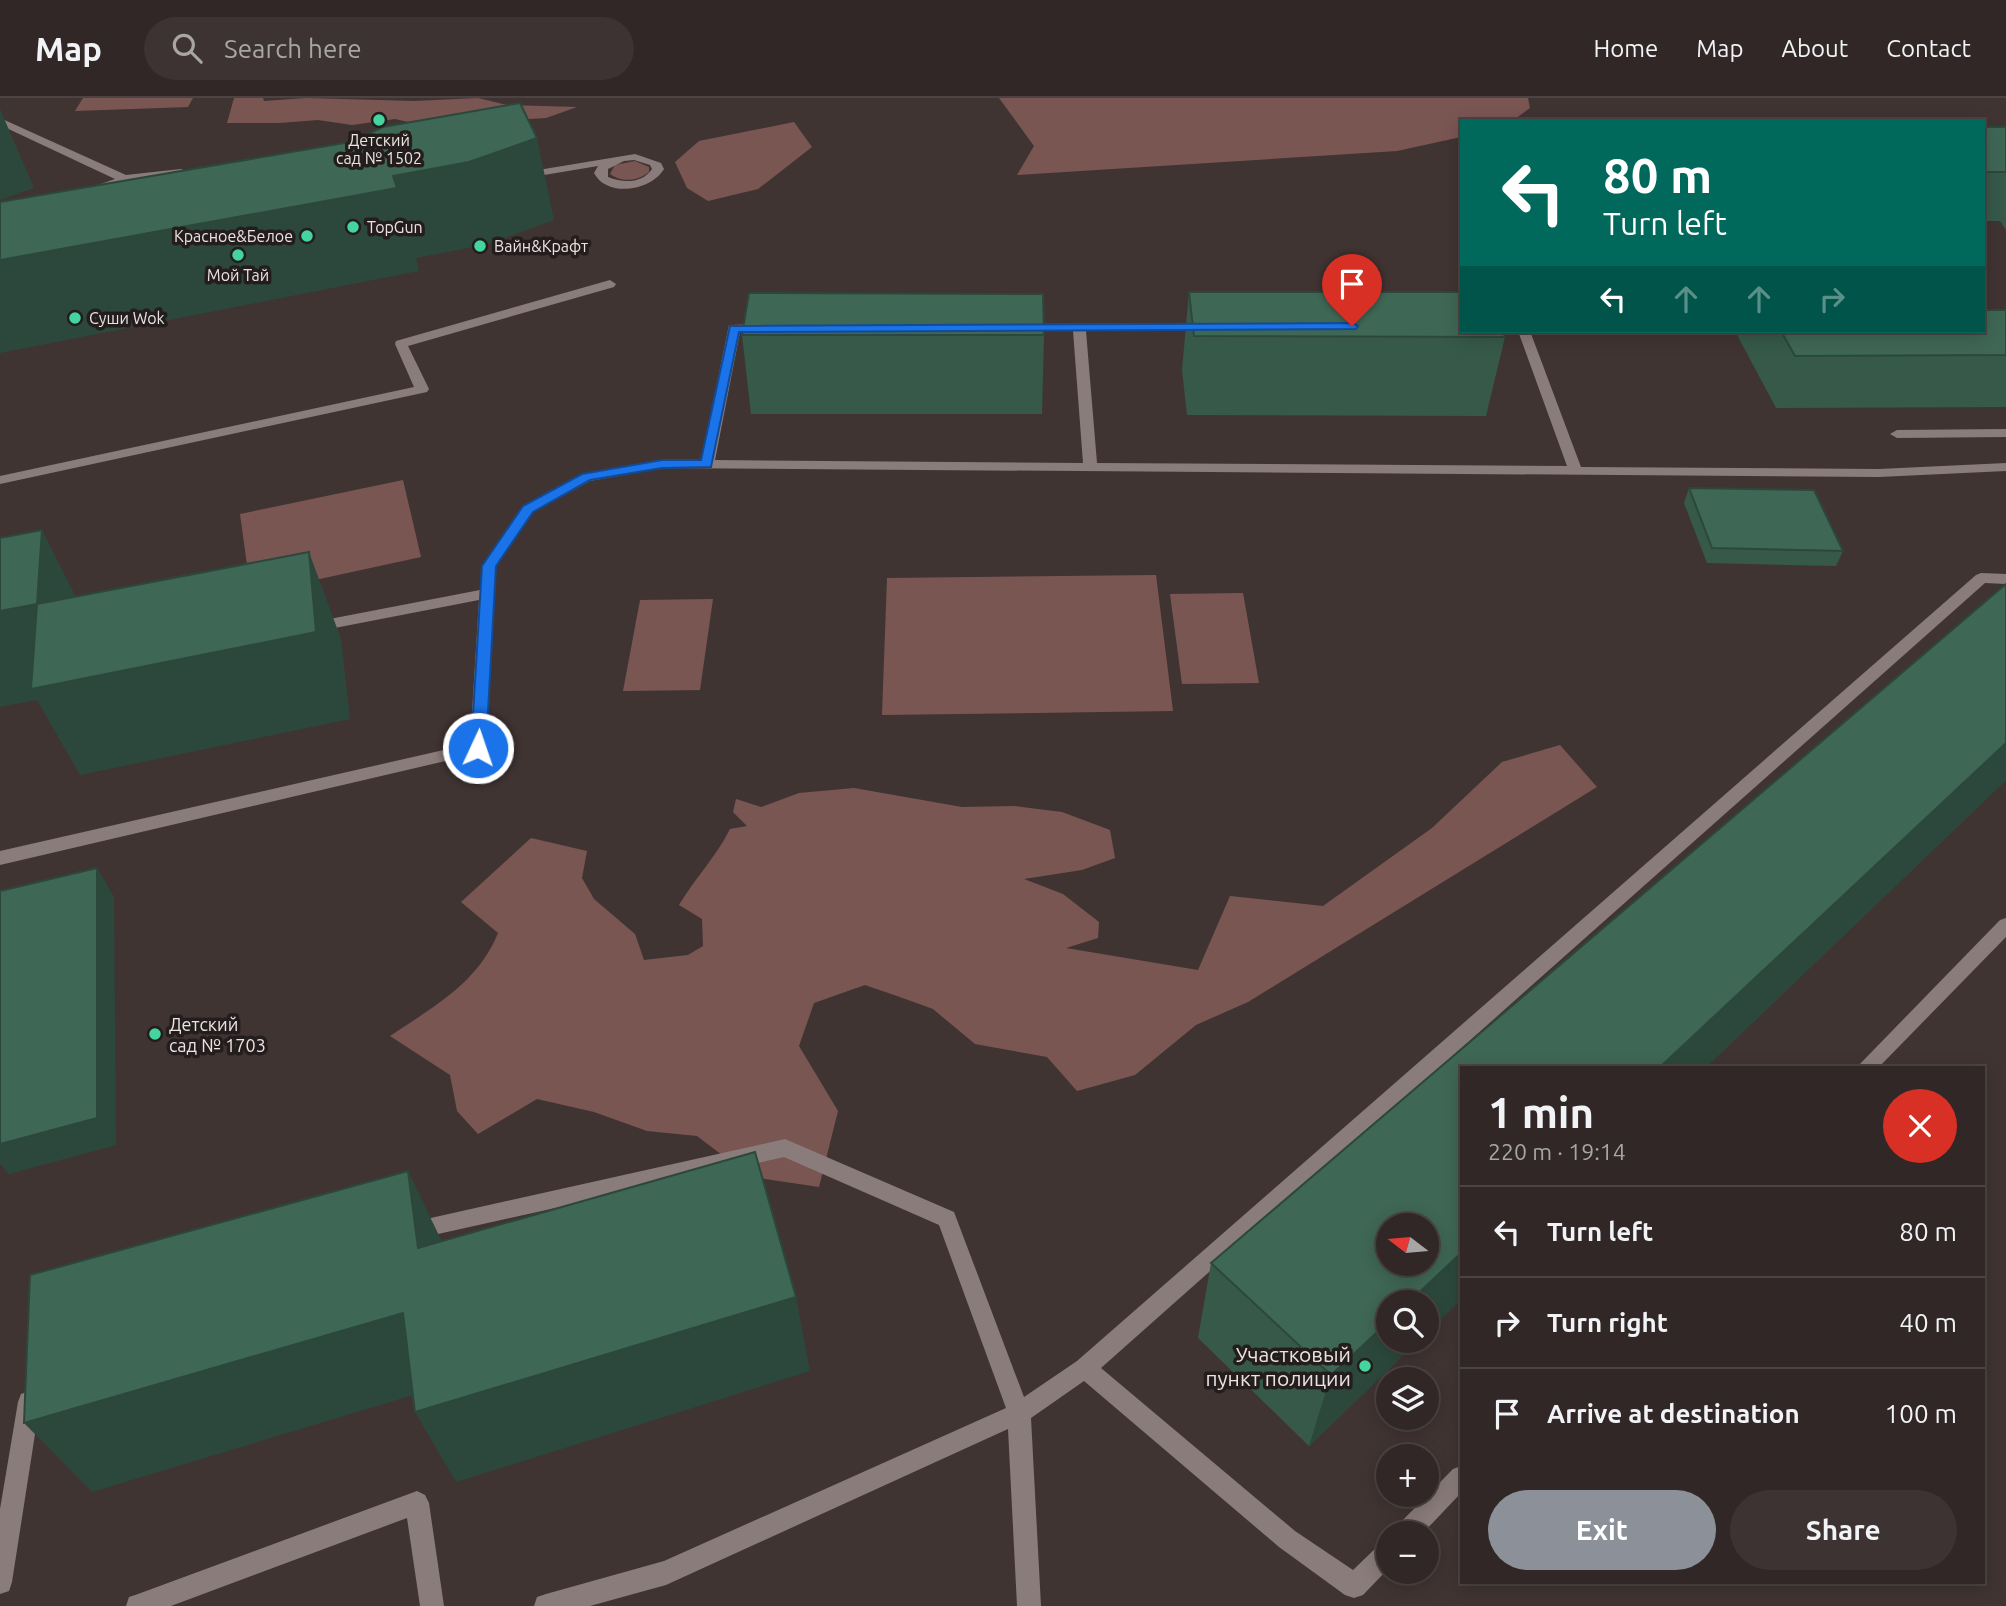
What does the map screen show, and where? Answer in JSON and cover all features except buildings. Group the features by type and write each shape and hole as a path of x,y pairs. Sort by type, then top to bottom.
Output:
{"lane":[{"path":"0,121 125,179"},
{"path":"501,180 622,158"},
{"path":"88,192 125,179 193,170"},
{"path":"0,481 422,389 401,344 610,284"},
{"path":"1010,327 1229,327"},
{"path":"1079,327 1090,467"},
{"path":"707,464 734,328 775,328"},
{"path":"1525,333 1576,471"},
{"path":"1897,434 2006,433"},
{"path":"0,858 478,748 489,566 528,509 586,477 662,464 1879,473 2006,467"},
{"path":"546,1606 666,1573 1019,1412 1086,1368 1981,578 2006,579"},
{"path":"297,630 486,594"},
{"path":"1868,1066 2006,925"},
{"path":"393,1235 785,1148 947,1219 1019,1412 1029,1606"},
{"path":"1086,1368 1287,1539 1354,1586 1376,1564"},
{"path":"0,1582 32,1379"},
{"path":"1418,1521 1460,1478"},
{"path":"138,1606 418,1503 432,1606"}],"shaded area":[{"path":"83,98 193,98 188,107 75,111"},
{"name":"Детский сад № 1502","path":"234,98 263,98 264,101 306,98 414,101 478,98 507,105 577,107 546,118 480,122 444,130 395,119 352,125 318,120 227,123"},
{"path":"999,98 1528,98 1530,108 1515,119 1460,119 1460,137 1397,151 1017,175 1034,146"},
{"path":"794,122 812,147 758,189 708,201 687,188 675,162 699,141"},
{"path":"635,161 649,167 649,172 630,180 610,174 615,165"},
{"path":"403,480 421,557 251,594 240,514"},
{"path":"1156,575 1173,711 882,715 887,578"},
{"path":"1243,593 1259,683 1182,684 1170,594"},
{"path":"713,599 700,690 623,691 640,600"},
{"path":"1560,745 1597,787 1248,1002 1196,1025 1135,1075 1077,1091 1047,1057 975,1044 933,1009 865,985 814,1003 799,1046 838,1111 819,1187 751,1177 697,1136 647,1131 594,1112 537,1099 478,1134 457,1111 450,1075 390,1036 438,1004 479,966 498,933 461,902 531,838 587,851 582,878 594,899 635,934 644,960 688,955 703,946 702,919 679,905 730,829 747,826 733,812 736,799 761,807 799,793 854,788 962,807 1015,806 1062,812 1110,830 1115,858 1082,870 1024,879 1063,894 1099,922 1098,938 1066,948 1198,970 1230,896 1323,906 1432,828 1502,762"}],"place":[{"name":"Детский сад № 1502","path":"379,120"},
{"name":"TopGun","path":"353,227"},
{"name":"Красное&Белое","path":"307,236"},
{"name":"Вайн&Крафт","path":"480,246"},
{"name":"Мой Тай","path":"238,255"},
{"name":"Суши Wok","path":"75,318"},
{"name":"Детский сад № 1703","path":"155,1034"},
{"name":"Участковый пункт полиции","path":"1365,1366"}],"route":[{"path":"478,748 489,566 528,509 586,477 662,464 707,464 734,328 1352,326"}]}
